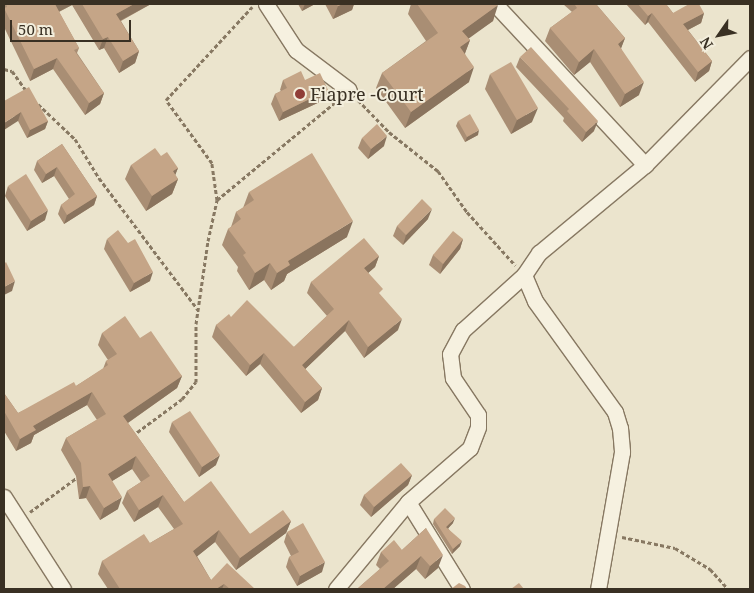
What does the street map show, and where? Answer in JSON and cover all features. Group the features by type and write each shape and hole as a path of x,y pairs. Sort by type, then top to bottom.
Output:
{"street":[{"path":"266,4 296,50 349,90"},
{"path":"495,4 645,165"},
{"path":"336,589 408,502 470,448 478,427 478,415 453,378 450,354 463,330 524,275 539,253 645,165 750,58"},
{"path":"524,275 535,300 614,412 617,420 622,452 598,589"},
{"path":"4,497 63,589"},
{"path":"408,502 462,589"}],"path":[{"path":"128,439 182,399 196,382 196,324 208,241 218,200 212,164 166,100 255,4"},
{"path":"4,69 12,71 29,94"},
{"path":"218,200 349,90 389,132 438,171 467,212 524,275"},
{"path":"36,101 75,139 99,178 198,310"},
{"path":"20,520 82,474"},
{"path":"608,534 675,548 710,568 728,589"}],"building":[{"path":"6,4 55,4 79,48 74,50 104,93 89,103 57,58 34,69 4,8 7,7"},
{"path":"82,4 134,4 116,14 139,51 123,61 108,37 103,39"},
{"path":"417,4 498,5 462,31 470,40 460,47 474,67 411,112 382,73 438,33"},
{"path":"576,4 596,4 625,38 618,44 644,82 625,94 594,49 579,62 550,28 577,8"},
{"path":"638,4 666,4 673,13 689,4 699,4 704,13 683,24 712,61 698,72 652,13 648,16"},
{"path":"531,47 598,121 586,132 567,111 569,109 520,57"},
{"path":"511,62 538,108 517,120 490,74"},
{"path":"301,71 305,80 320,73 328,90 283,112 275,94 287,88 283,80"},
{"path":"29,87 48,121 30,130 21,112 4,123 4,101"},
{"path":"470,114 479,130 467,137 458,121"},
{"path":"377,124 387,136 371,149 362,138"},
{"path":"62,144 97,196 67,215 61,205 75,194 57,167 46,174 37,161"},
{"path":"155,148 161,156 167,152 178,168 173,171 178,179 152,196 131,165"},
{"path":"312,153 353,221 288,261 290,265 277,273 270,263 255,273 243,255 246,253 228,229 241,219 236,212 254,200 249,192"},
{"path":"26,174 48,210 31,221 8,186"},
{"path":"422,199 432,209 406,235 397,226"},
{"path":"118,230 128,243 135,239 153,272 134,283 107,239"},
{"path":"453,231 463,239 443,264 433,255"},
{"path":"364,238 379,256 364,268 383,289 379,293 402,319 368,347 349,320 302,365 322,388 305,402 264,353 250,365 216,325 229,314 231,317 247,300 294,347 334,309 311,282"},
{"path":"6,262 15,281 4,287 4,264"},
{"path":"125,316 140,338 151,331 182,376 123,416 184,502 211,481 250,534 283,510 291,521 240,558 219,530 193,551 211,580 227,563 255,589 230,589 224,584 216,589 120,589 102,561 144,534 150,543 183,524 163,495 139,510 127,491 150,476 136,456 108,474 122,497 104,508 90,486 83,487 81,463 66,438 106,414 92,392 33,426 36,430 20,439 4,411 4,393 18,413 74,382 76,386 108,365 106,361 117,354 102,333"},
{"path":"190,411 220,455 202,467 172,422"},
{"path":"401,463 412,475 374,507 364,495"},
{"path":"445,508 455,518 446,527 462,541 453,549 434,519"},
{"path":"303,523 325,562 300,576 289,557 299,552 287,532"},
{"path":"426,528 443,555 430,566 421,556 383,589 357,589 389,561 381,552 394,540 402,550"},
{"path":"459,583 467,589 451,589"},
{"path":"519,583 524,589 511,589"}],"place":[{"name":"Fiapre -Court","path":"300,94"}]}
